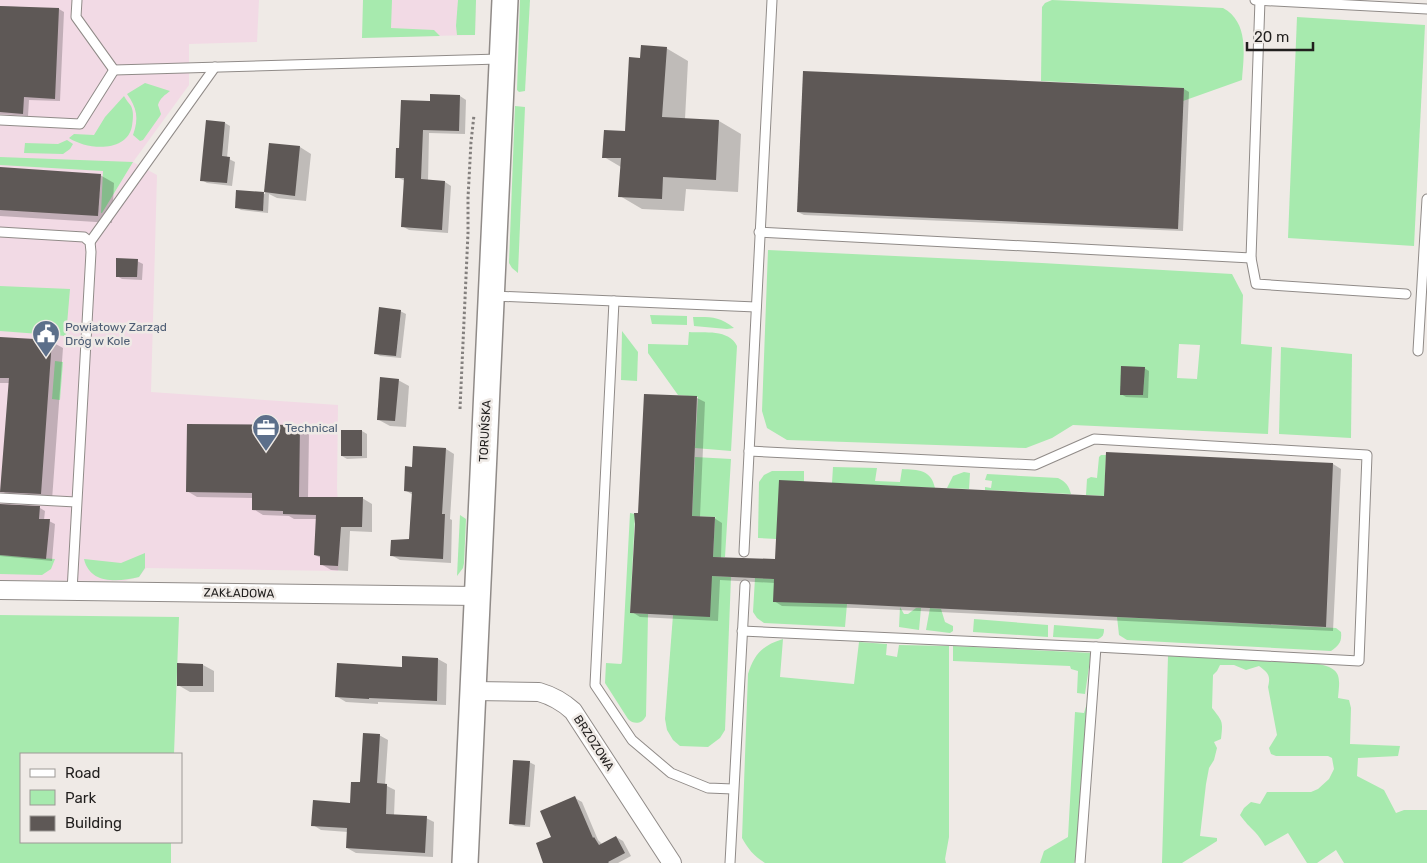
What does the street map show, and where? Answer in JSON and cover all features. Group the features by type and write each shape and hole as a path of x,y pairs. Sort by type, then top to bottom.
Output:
{"street":[{"name":"TORUŃSKA","path":"465,863 505,0"},
{"name":"ZAKŁADOWA","path":"0,590 478,596"},
{"name":"BRZOZOWA","path":"472,691 539,692 564,703 573,712 672,863"}],"lane":[{"path":"77,0 76,17 114,70"},
{"path":"744,552 772,0"},
{"path":"1254,0 1427,9"},
{"path":"1260,0 1251,258 1256,284 1406,294"},
{"path":"114,70 502,59"},
{"path":"72,591 91,252 90,242 215,67"},
{"path":"0,120 80,124 114,70"},
{"path":"1418,351 1427,199"},
{"path":"0,232 84,237 90,242"},
{"path":"760,232 1251,258"},
{"path":"491,296 756,307"},
{"path":"614,301 595,685 632,740 671,773 708,788 733,789"},
{"path":"742,631 1359,661 1367,455 1094,439 1035,465 749,451"},
{"path":"0,498 76,502"},
{"path":"730,863 745,585"},
{"path":"1080,863 1096,647"}],"path":[{"path":"460,411 468,243 470,151 475,107"}],"shaded area":[{"path":"0,0 259,0 257,42 189,44 189,85 133,162 157,175 151,392 338,405 337,488 340,537 338,571 146,568 139,577 125,581 0,580"},
{"path":"386,0 476,0 475,35 384,37"}],"green space":[{"path":"363,0 392,0 391,28 434,30 440,36 362,38"},
{"path":"458,0 476,0 475,35 457,35"},
{"path":"520,0 530,0 525,91 519,92 517,90"},
{"path":"1052,0 1223,8 1231,14 1241,30 1244,50 1242,80 1183,101 1184,88 1041,81 1042,7 1045,3"},
{"path":"1297,17 1425,25 1414,246 1288,238"},
{"path":"145,83 170,91 158,105 160,116 143,140 140,141 133,135 136,113 127,94"},
{"path":"124,96 131,106 133,116 129,135 123,141 115,145 96,147 69,138 74,134 94,135 105,117"},
{"path":"515,106 525,107 518,273 509,263"},
{"path":"67,140 73,144 63,154 24,153 25,143 58,144"},
{"path":"0,157 133,162 101,213 103,171 0,165"},
{"path":"768,250 1232,274 1243,295 1241,344 1272,347 1268,434 1073,425 1052,438 1026,448 787,440 767,428 762,411","holes":["1179,344 1200,345 1197,379 1177,378"]},
{"path":"0,286 70,289 66,336 0,331"},
{"path":"650,315 687,316 687,325 652,324"},
{"path":"693,317 715,318 724,321 734,328 694,326"},
{"path":"622,331 638,352 637,381 621,380"},
{"path":"689,332 722,334 737,346 731,451 695,448 698,397 678,395 648,353 648,344 688,345"},
{"path":"1281,347 1352,354 1351,438 1279,434"},
{"path":"55,361 63,362 60,400 52,399"},
{"path":"1106,455 1104,496 1086,495 1087,479 1091,477 1097,478 1099,457"},
{"path":"695,457 731,459 725,557 713,557 716,517 692,516"},
{"path":"833,467 877,468 875,481 900,482 902,469 918,470 930,477 935,488 832,483"},
{"path":"772,471 804,471 804,482 776,539 758,538 759,482 764,475"},
{"path":"964,472 970,473 969,489 947,488 953,476"},
{"path":"987,474 1058,478 1067,484 1071,494 985,490 985,487 991,488 992,481 985,480"},
{"path":"630,513 635,514 630,613 648,614 646,716 638,723 628,719 605,683 606,663 621,664 622,662"},
{"path":"460,515 466,519 464,563 457,576"},
{"path":"145,553 145,568 139,577 123,580 106,580 99,577 87,567 84,559 121,563"},
{"path":"0,555 55,559 51,569 42,575 0,574"},
{"path":"712,576 731,577 725,730 720,738 708,747 680,746 673,740 667,730 665,719 673,615"},
{"path":"755,578 774,579 804,602 847,604 845,627 764,623 753,612"},
{"path":"900,607 904,614 908,614 916,608 921,608 919,630 899,627"},
{"path":"930,608 941,609 945,622 953,626 953,631 950,633 926,630"},
{"path":"0,615 179,617 174,753 20,753 20,843 171,843 171,863 0,863"},
{"path":"1117,617 1336,628 1341,632 1341,638 1338,645 1331,651 1127,640 1119,635"},
{"path":"974,619 1048,625 1048,637 973,632"},
{"path":"1054,625 1104,629 1104,632 1098,639 1053,637"},
{"path":"783,639 780,677 854,684 859,642 887,644 886,655 897,657 899,645 949,646 949,837 946,863 765,863 754,855 747,846 742,838 748,674 753,661 760,651 770,644"},
{"path":"953,646 1093,653 1093,660 1090,660 1085,694 1077,693 1078,671 1071,669 1070,666 953,661"},
{"path":"1168,656 1319,664 1336,671 1339,679 1338,698 1349,700 1351,708 1350,744 1400,746 1398,756 1358,758 1357,776 1384,790 1396,813 1404,810 1427,810 1427,863 1344,863 1336,850 1317,863 1307,863 1288,833 1265,846 1240,815 1244,808 1251,802 1260,804 1267,792 1311,792 1318,789 1329,779 1334,769 1332,758 1328,756 1276,756 1271,754 1269,748 1277,735 1268,687 1268,675 1259,666 1246,670 1234,665 1220,665 1213,675 1212,708 1221,722 1221,739 1214,742 1217,748 1214,760 1209,768 1200,836 1217,838 1217,841 1182,863 1162,863"},
{"path":"1087,703 1091,718 1086,718 1076,859 1074,863 1040,863 1044,851 1068,837 1075,712 1084,713"}],"building":[{"path":"0,6 59,8 55,99 24,97 23,114 0,112"},
{"path":"641,45 667,47 662,117 719,120 716,180 663,177 662,199 618,197 621,158 602,158 604,130 625,131 629,57 640,58"},
{"path":"803,71 1184,88 1178,229 797,212"},
{"path":"430,94 460,95 459,131 423,130 421,179 445,181 442,230 401,227 404,178 395,178 396,148 399,148 401,100 430,101"},
{"path":"206,120 225,122 222,156 230,157 227,183 200,181"},
{"path":"269,143 300,146 295,196 264,192"},
{"path":"0,167 101,174 98,216 0,210"},
{"path":"236,190 264,192 263,211 235,208"},
{"path":"116,258 138,259 137,277 116,277"},
{"path":"379,307 401,310 396,356 374,354"},
{"path":"0,337 52,340 41,494 0,492 9,378 0,378"},
{"path":"1121,366 1145,367 1143,395 1120,395"},
{"path":"380,377 399,379 395,421 377,420"},
{"path":"644,394 697,396 692,516 715,517 713,557 775,559 779,480 1104,496 1106,452 1333,463 1326,627 773,602 774,579 712,576 710,617 630,613 634,513 638,513"},
{"path":"187,424 300,425 299,497 363,497 362,527 341,527 338,566 320,565 320,556 314,555 316,515 283,514 283,511 252,510 252,493 186,492"},
{"path":"341,430 362,430 362,456 341,456"},
{"path":"413,446 446,448 442,514 445,514 443,559 390,556 391,540 409,539 412,492 404,491 405,466 412,467"},
{"path":"0,504 40,506 39,519 50,519 46,559 0,555"},
{"path":"402,656 438,658 437,701 335,697 337,663 402,667"},
{"path":"177,663 203,664 203,686 177,686"},
{"path":"363,733 380,734 377,783 387,784 386,814 427,816 425,853 346,848 347,828 311,826 313,800 350,803 351,782 360,782"},
{"path":"513,760 530,761 525,825 509,824"},
{"path":"575,796 593,838 599,845 616,836 625,853 609,863 543,863 536,843 551,837 540,811"}],"place":[{"name":"Powiatowy Zarząd Dróg w Kole","path":"46,358"},
{"name":"Technical","path":"266,452"}]}
